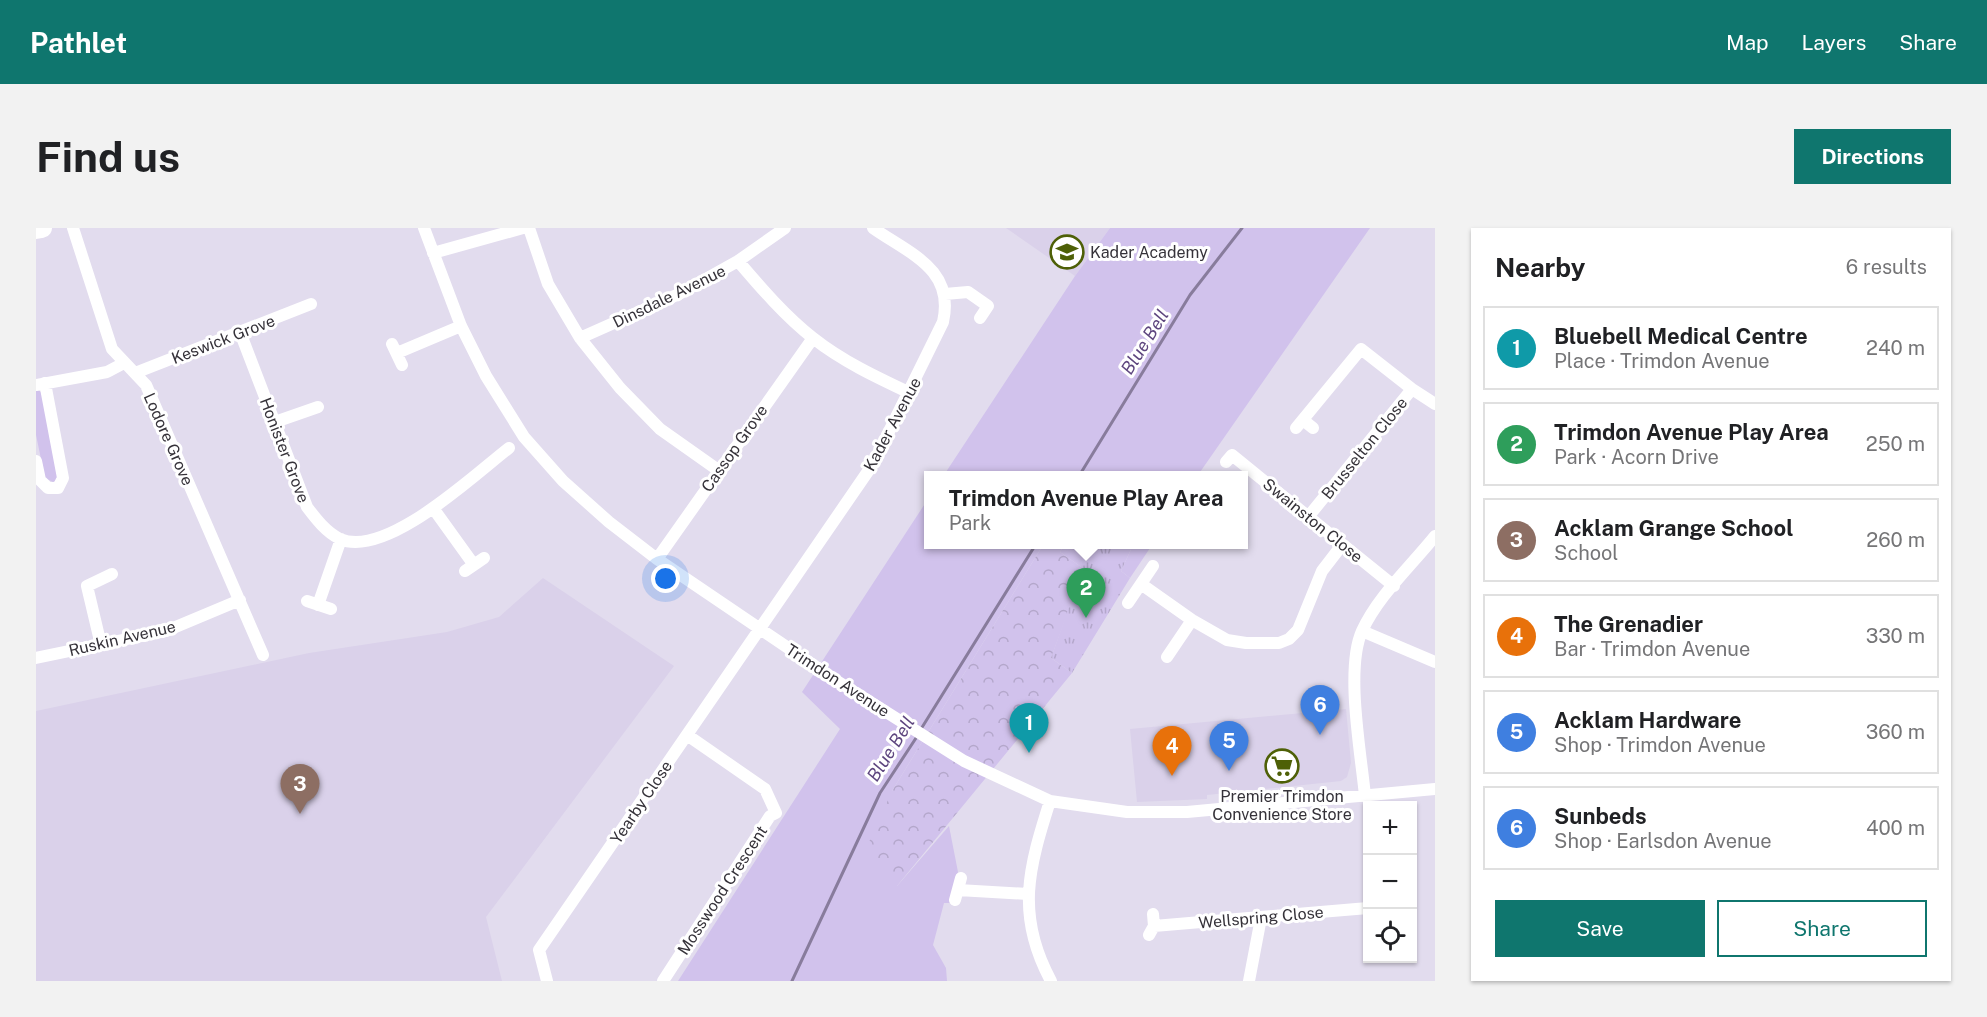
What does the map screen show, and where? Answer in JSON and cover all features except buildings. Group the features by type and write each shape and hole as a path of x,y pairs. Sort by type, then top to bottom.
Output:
{"main road":[{"path":"36,228 42,228"}],"street":[{"name":"Lodore Grove","path":"73,228 112,349 146,385 263,656"},
{"name":"Trimdon Avenue","path":"424,228 460,326 486,376 524,437 563,481 609,522 657,559 898,719 977,768 1050,801 1127,812 1165,813 1435,789"},
{"path":"433,253 523,228"},
{"path":"529,228 548,284 580,338 620,388 660,429 718,470"},
{"name":"Dinsdale Avenue","path":"580,338 679,294 738,261 785,228"},
{"path":"873,228 934,271 943,285 945,294 968,292 988,306 980,318"},
{"path":"738,261 771,300 813,338 855,367 910,393"},
{"name":"Kader Avenue","path":"760,628 873,464 944,322 947,306 945,294"},
{"name":"Keswick Grove","path":"135,373 310,304"},
{"path":"397,354 460,326"},
{"name":"Honister Grove","path":"240,332 307,507 322,525 341,539"},
{"name":"Cassop Grove","path":"657,559 813,338"},
{"name":"Brusselton Close","path":"1308,517 1412,389 1361,349 1299,424 1313,428"},
{"path":"36,461 40,480 48,488 58,488 63,478 41,384 107,372 124,363"},
{"path":"1412,389 1435,404"},
{"path":"275,422 318,407"},
{"path":"331,609 312,603 341,539 369,541 393,534 433,508 509,448"},
{"name":"Swainston Close","path":"1232,455 1394,586"},
{"path":"433,508 474,564"},
{"path":"1365,796 1354,673 1356,651 1362,631 1376,608 1435,536"},
{"path":"1141,584 1219,637 1236,642 1279,643 1289,639 1298,630 1326,564 1342,545"},
{"path":"1128,603 1153,566"},
{"path":"101,645 87,586 112,574"},
{"name":"Ruskin Avenue","path":"36,658 166,631 240,600"},
{"path":"1167,657 1192,620"},
{"name":"Yearby Close","path":"547,981 539,950 760,628"},
{"path":"1362,631 1435,662"},
{"name":"Mosswood Crescent","path":"663,981 770,816 776,813 765,789 687,735"},
{"path":"1050,801 1030,865 1029,894 1035,944 1051,981"},
{"path":"958,889 1029,894"},
{"name":"Wellspring Close","path":"1152,925 1363,909"},
{"path":"1249,981 1261,918"}],"shaded area":[{"name":"Kader Academy","path":"1006,228 1110,228 1075,276"},
{"path":"543,578 674,666 486,917 502,981 36,981 36,711 309,653 447,632 499,617"},
{"path":"1346,709 1351,763 1347,777 1341,781 1207,795 1207,799 1137,802 1130,729"}],"green space":[{"path":"1110,228 1370,228 1201,471 947,471 1075,276"},
{"path":"36,388 42,393 58,479 53,482 45,478 36,435"},
{"path":"924,505 924,549 1041,549 892,791 897,886 949,826 958,872 950,903 944,903 933,945 946,968 947,981 678,981 840,729 802,692"},
{"path":"1041,549 1062,549 1060,552 1084,569 1051,658 1072,673 897,886 865,851 892,791"},
{"path":"1062,549 1090,549 1084,569 1060,552"},
{"path":"1090,549 1131,549 1121,571 1130,578 1072,673 1051,658"},
{"path":"1131,549 1149,549 1130,578 1121,571"}],"waterway":[{"name":"Blue Bell","path":"1082,471 1190,295 1242,228"},
{"name":"Blue Bell","path":"921,729 1033,549"},
{"name":"Blue Bell","path":"792,981 880,793 918,735"}],"place":[{"name":"Kader Academy","path":"1067,252"},
{"name":"Trimdon Avenue Play Area","path":"1086,618"},
{"name":"Sunbeds","path":"1320,735"},
{"name":"Bluebell Medical Centre","path":"1029,753"},
{"name":"Premier Trimdon Convenience Store","path":"1282,766"},
{"name":"Acklam Hardware","path":"1229,771"},
{"name":"The Grenadier","path":"1172,776"},
{"name":"Acklam Grange School","path":"300,814"}]}
